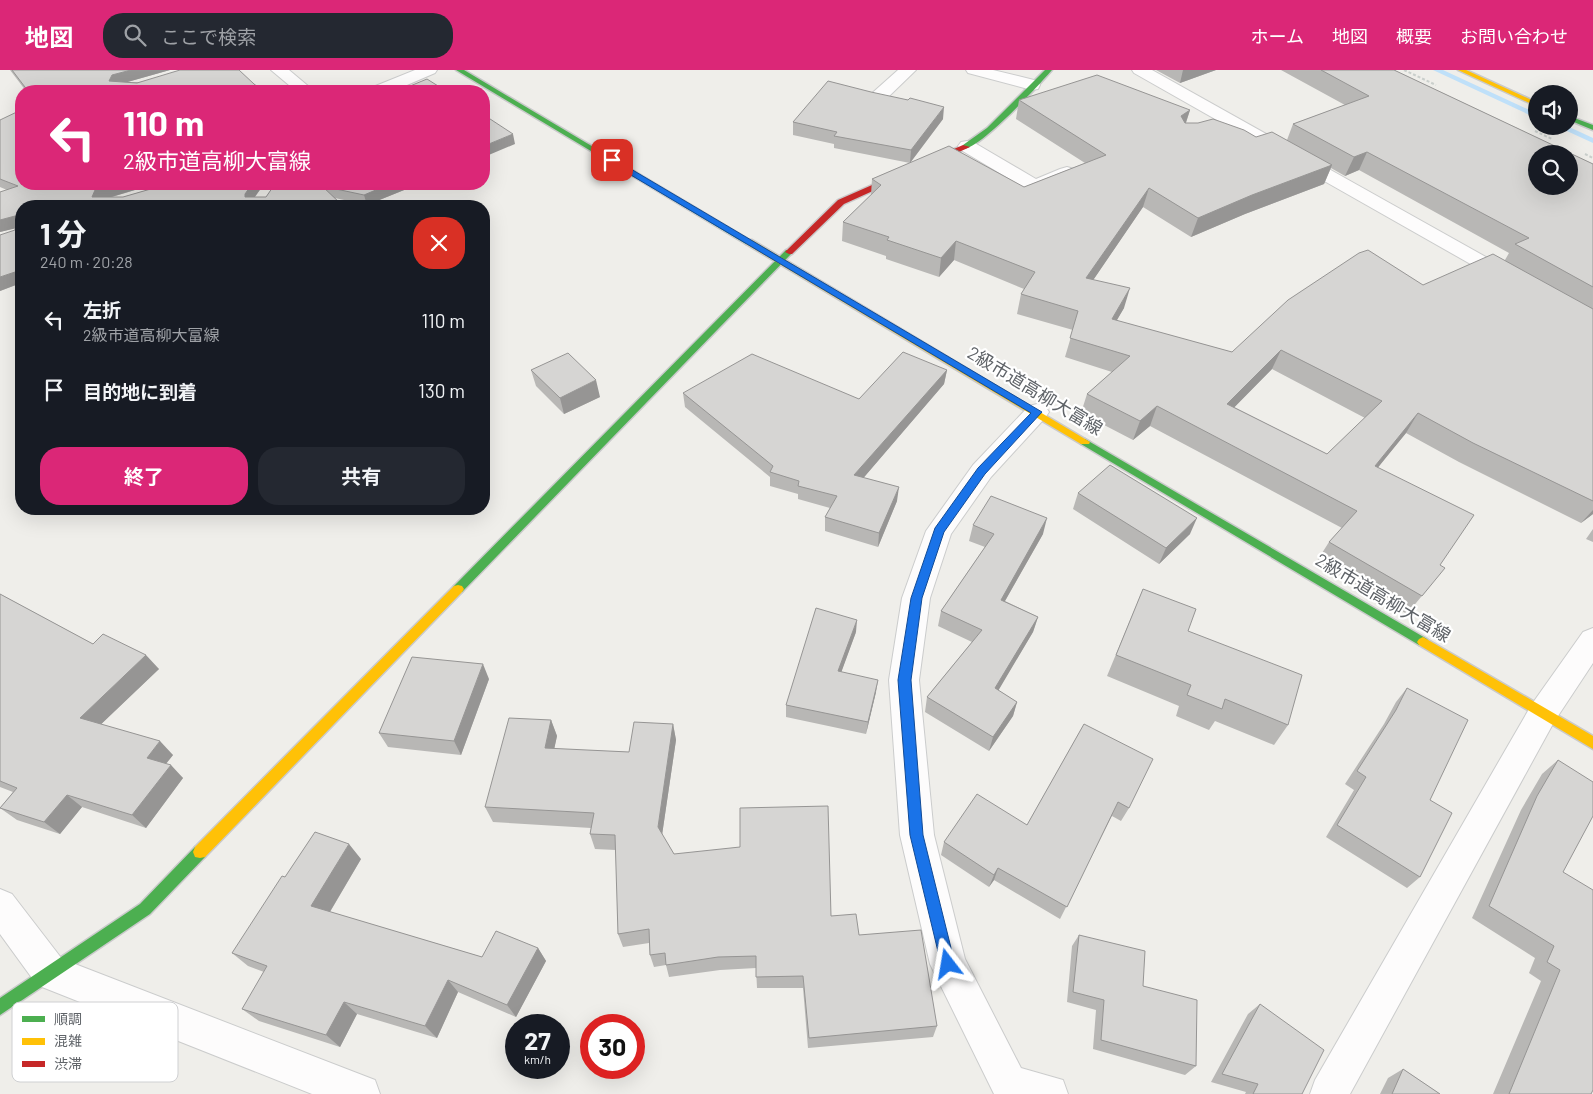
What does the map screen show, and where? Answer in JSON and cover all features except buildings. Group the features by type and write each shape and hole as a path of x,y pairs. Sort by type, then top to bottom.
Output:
{"street":[{"path":"279,70 298,85"},
{"path":"393,85 429,70"},
{"name":"2級市道高柳大富線","path":"459,70 484,85"},
{"path":"876,99 908,70"},
{"path":"974,70 1032,85"},
{"path":"0,1007 145,909 781,260 841,202 968,146 990,130 1032,85 1049,70"},
{"path":"1140,70 1221,124 1524,286"},
{"path":"1460,70 1528,100"},
{"name":"2級市道高柳大富線","path":"490,88 1593,743"},
{"path":"1578,122 1593,128"},
{"path":"968,146 1035,186 1073,171"},
{"path":"1037,412 982,471 939,531 916,598 904,680 917,835 948,964 1008,1084 1050,1094"},
{"path":"1329,1094 1543,713 1593,640"},
{"path":"0,906 50,972 126,1002"},
{"path":"178,1022 361,1094"}],"waterway":[{"path":"1437,70 1528,112"},
{"path":"1578,134 1593,141"}],"traffic: fast":[{"path":"459,70 484,85"},
{"path":"966,147 990,130 1049,70"},
{"path":"490,88 749,242"},
{"path":"1578,122 1593,128"},
{"path":"458,589 789,252"},
{"path":"1085,442 1423,642"},
{"path":"0,1007 145,909 200,852"}],"traffic: slow":[{"path":"1461,70 1528,100"},
{"path":"749,242 1085,442"},
{"path":"200,852 458,589"},
{"path":"1423,642 1593,743"}],"traffic: jam":[{"path":"789,252 841,202 966,147"}],"route":[{"path":"612,160 1037,412 982,471 939,531 916,598 904,680 917,835 948,964"}]}
